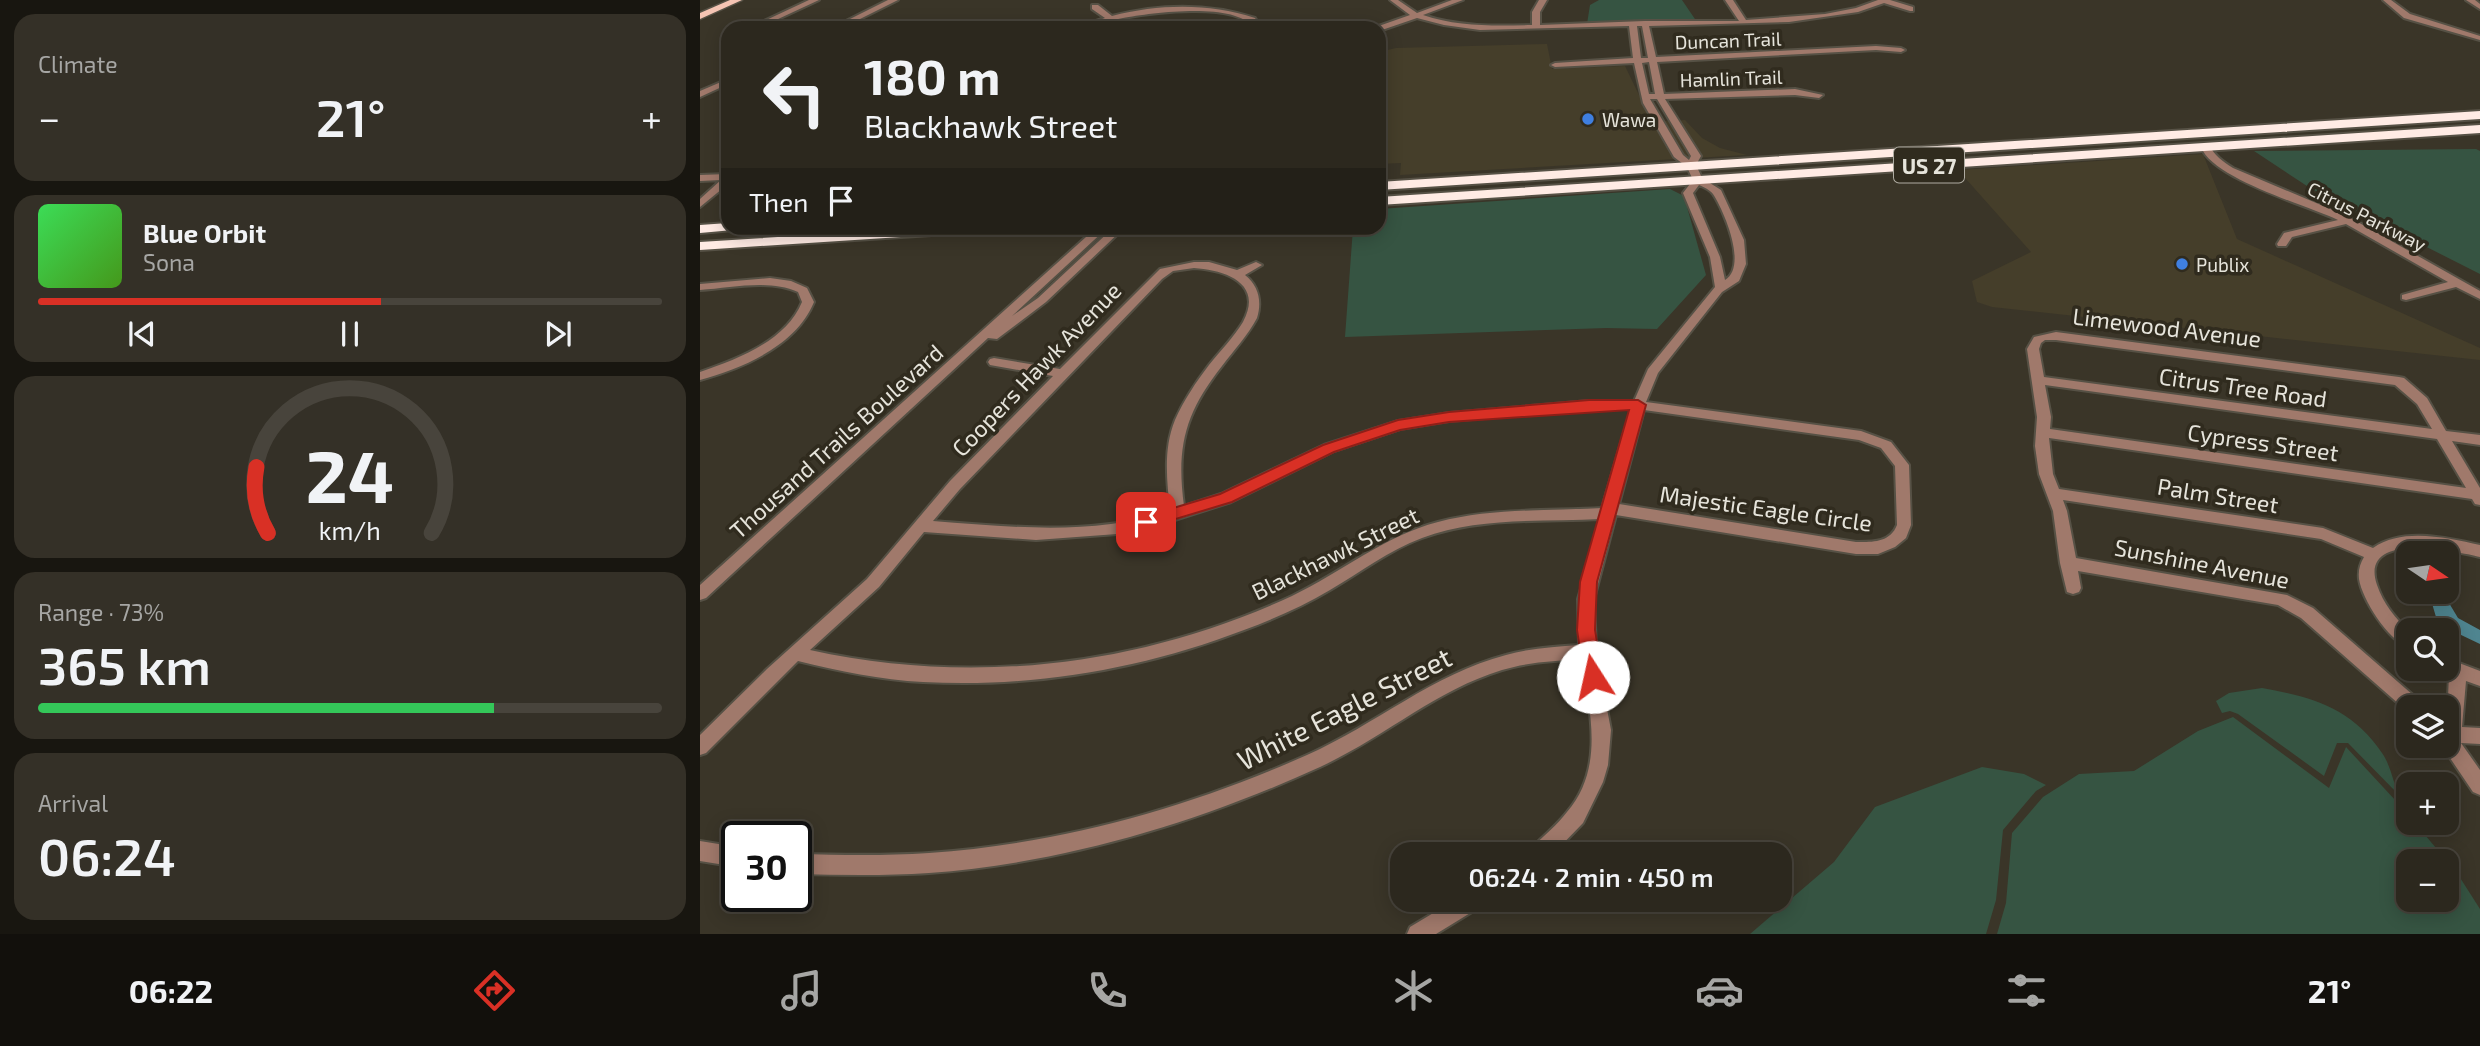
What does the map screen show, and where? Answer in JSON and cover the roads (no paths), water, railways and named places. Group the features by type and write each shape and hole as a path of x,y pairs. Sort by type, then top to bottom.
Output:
{"highway":[{"name":"US 27","path":"1386,186 2480,115"},
{"path":"2206,147 2208,141 2216,139 2381,126 2396,121"},
{"name":"US 27","path":"1386,201 2462,130 2480,131"},
{"path":"700,229 721,228"},
{"path":"700,238 732,235"},
{"path":"700,246 870,235"}],"main road":[{"path":"700,16 738,0"}],"street":[{"path":"768,21 815,0"},
{"path":"850,21 894,0"},
{"path":"1394,0 1417,16 1462,26 1743,21 1848,11 1884,0 1910,9"},
{"path":"1386,27 1459,0"},
{"path":"1536,26 1536,12 1543,0"},
{"path":"1729,0 1743,21"},
{"path":"2388,0 2410,18 2479,37"},
{"path":"1095,7 1110,18"},
{"path":"1101,21 1143,12 1189,10 1242,16 1254,21"},
{"path":"1646,23 1660,97 1696,156 1691,165"},
{"path":"1551,842 1576,817 1594,782 1602,746 1598,702 1588,651 1588,582 1638,405 1652,372 1721,287 1735,279 1741,258 1741,246 1716,190 1698,180 1691,165 1679,157 1645,97 1633,24"},
{"name":"Duncan Trail","path":"1555,65 1876,48 1901,50"},
{"path":"700,94 721,84"},
{"name":"Hamlin Trail","path":"1645,97 1795,92 1819,95"},
{"name":"Citrus Parkway","path":"2206,147 2211,157 2320,208 2480,296"},
{"path":"700,178 721,178"},
{"path":"1698,180 1688,193 1713,252 1721,287"},
{"path":"700,217 709,207 704,202 721,185"},
{"path":"2282,244 2288,235 2345,221"},
{"name":"Thousand Trails Boulevard","path":"700,594 1094,235"},
{"name":"Thousand Trails Boulevard","path":"971,350 1025,314 1112,235"},
{"path":"1064,262 1081,264"},
{"name":"Coopers Hawk Avenue","path":"700,747 873,583 955,485 1163,271 1202,264 1237,275"},
{"path":"1178,514 1172,465 1178,424 1194,394 1243,330 1253,312 1252,291 1237,275 1256,265"},
{"path":"700,287 780,282 803,290 808,302 799,319 776,339 735,363 700,376"},
{"path":"2406,297 2458,283"},
{"name":"Limewood Avenue","path":"2073,587 2060,511 2046,474 2033,345 2040,337 2050,336 2399,381 2413,390 2479,497"},
{"path":"994,362 1063,374"},
{"name":"Citrus Tree Road","path":"2038,380 2480,440"},
{"path":"921,526 999,533 1060,534 1117,528 1178,514 1253,487 1342,443 1398,425 1589,405 1638,405"},
{"name":"Majestic Eagle Circle","path":"1609,511 1856,548 1878,548 1890,544 1901,534 1904,525 1902,465 1895,452 1876,440 1638,405"},
{"name":"Cypress Street","path":"2043,433 2479,497"},
{"name":"Palm Street","path":"2053,493 2323,534 2373,554"},
{"name":"Blackhawk Street","path":"796,654 873,672 916,676 964,677 1061,669 1168,646 1262,614 1326,585 1400,541 1437,528 1495,520 1609,511"},
{"path":"2396,629 2371,595 2367,571 2373,554 2383,548 2407,544 2480,551"},
{"name":"Sunshine Avenue","path":"2068,563 2260,594 2291,603 2307,613 2401,695"},
{"name":"White Eagle Street","path":"812,864 898,866 945,862 1075,841 1142,824 1239,792 1316,760 1480,671 1522,659 1588,651"},
{"path":"2459,671 2480,679"},
{"path":"2459,735 2480,736"},
{"path":"2459,751 2480,786"},
{"path":"700,851 721,855"},
{"path":"1417,934 1453,912"}],"water":[{"path":"2432,604 2450,604 2458,618 2433,618 2436,617"},
{"path":"2459,619 2480,630 2480,644 2459,634"}],"place":[{"name":"Wawa","path":"1588,119"},
{"name":"Publix","path":"2182,264"}]}
